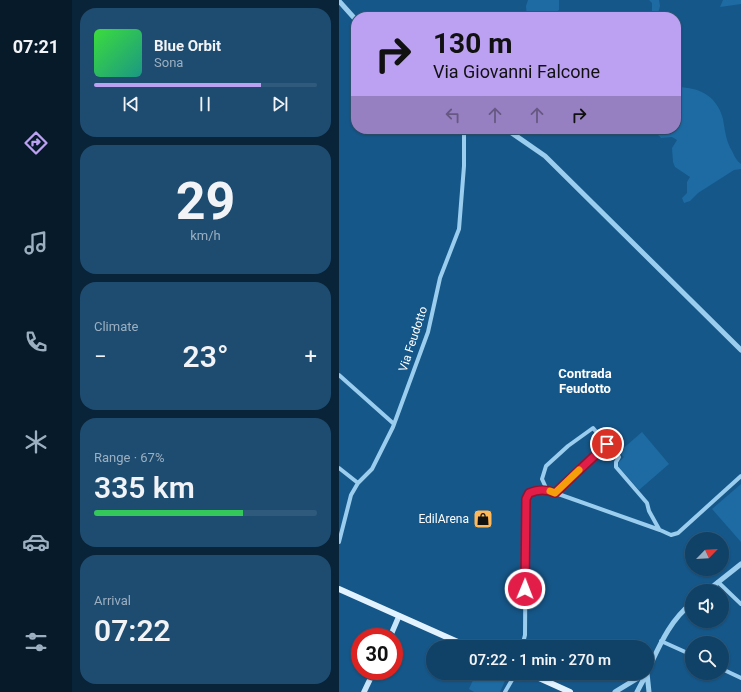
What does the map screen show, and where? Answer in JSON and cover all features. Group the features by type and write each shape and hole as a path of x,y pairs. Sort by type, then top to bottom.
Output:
{"main road":[{"path":"339,589 453,640"},
{"path":"394,628 399,616"},
{"path":"364,692 370,680"},
{"path":"543,680 569,692"}],"street":[{"path":"339,1 351,14"},
{"name":"Via Feudotto","path":"339,542 351,495 358,483 372,468 394,424 428,332 440,278 459,229 464,166 464,134"},
{"path":"513,134 545,156 741,350"},
{"path":"339,375 394,424"},
{"path":"547,490 542,478 547,466 568,446 593,428 616,452 619,457 616,462 616,467 647,504 649,511 660,530"},
{"path":"555,493 607,444"},
{"path":"339,468 358,483"},
{"path":"523,640 525,627 526,499 529,493 537,490 547,490 671,535 678,533 741,476"},
{"path":"716,584 741,564"},
{"path":"718,582 741,604"},
{"path":"654,657 661,641 681,612 685,609"},
{"path":"661,641 685,652"},
{"path":"729,672 741,678"},
{"path":"505,692 512,680"},
{"path":"615,692 635,680"},
{"path":"637,692 643,680"},
{"path":"648,680 649,692"}],"shaded area":[{"path":"528,0 559,0 559,10 557,12 527,12 526,6"},
{"path":"649,0 659,0 660,6 658,12 652,12 652,3"},
{"path":"723,0 741,0 741,4 720,7"},
{"path":"681,87 699,91 711,98 720,111 728,143 741,164 741,169 734,170 698,193 690,201 684,203 682,198 687,193 687,182 690,177 675,167 673,162 672,148 677,140 672,137 661,138 657,134 681,134"},
{"path":"642,432 669,464 639,490 618,466 619,462 624,457 619,452"},
{"path":"741,484 741,542 712,509"},
{"path":"473,680 505,680 500,692 474,692 469,689"}],"slow traffic":[{"path":"550,491 555,493 579,470"}],"place":[{"name":"EdilArena","path":"483,519"}],"district":[{"name":"Contrada Feudotto","path":"585,380"}],"route":[{"path":"525,589 526,499 529,493 537,490 547,490 555,493 607,444"}]}
